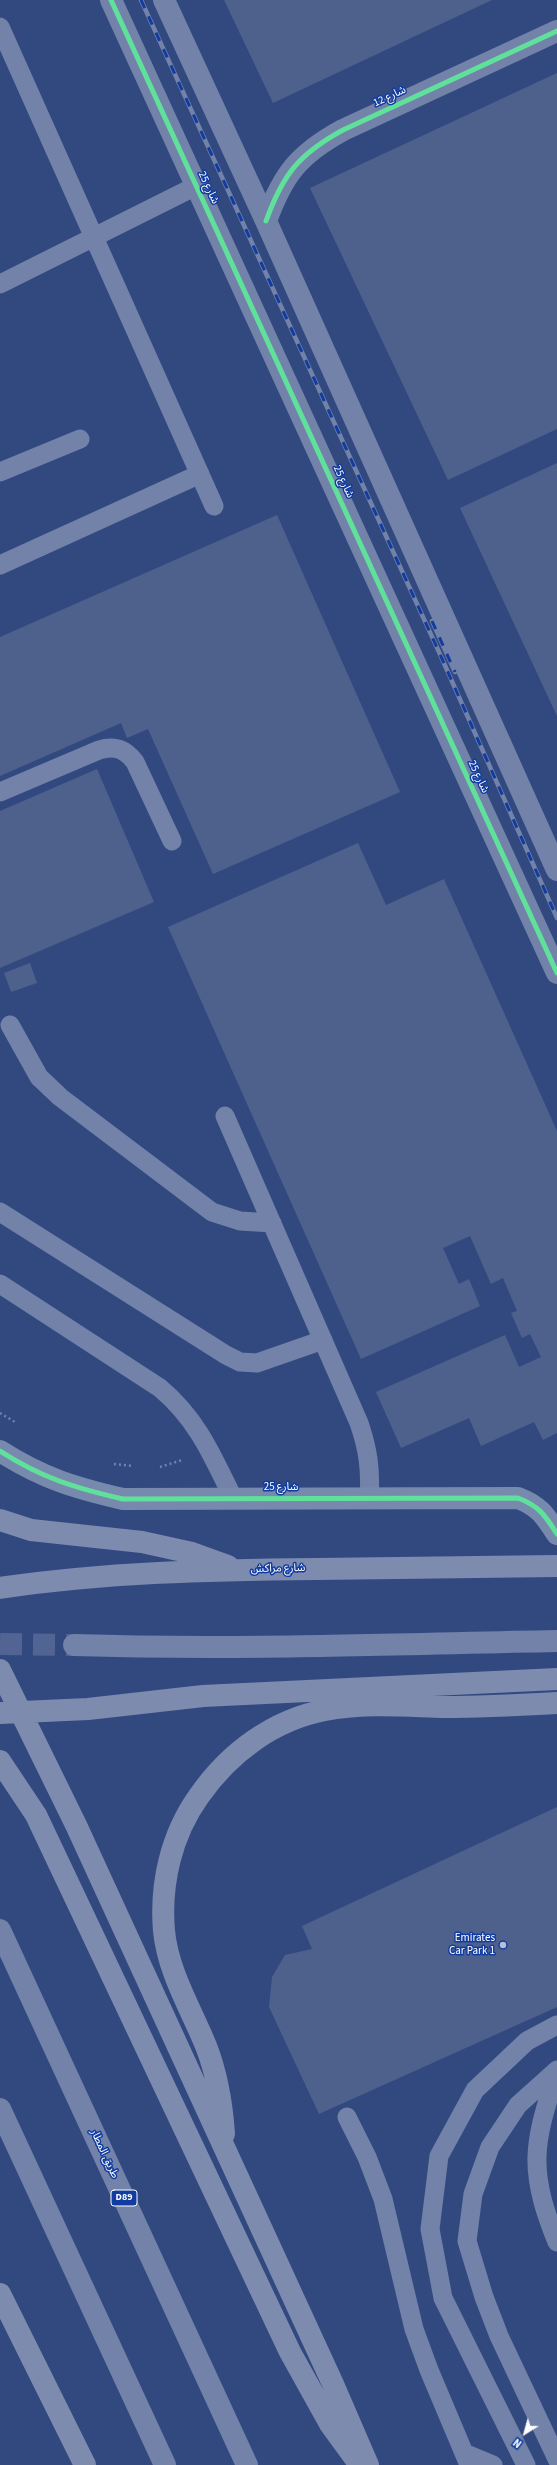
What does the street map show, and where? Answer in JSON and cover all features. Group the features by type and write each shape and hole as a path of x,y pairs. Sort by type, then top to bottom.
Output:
{"highway":[{"path":"74,1645 151,1648 557,1641"},
{"name":"طريق المطار","path":"0,1930 247,2465"},
{"path":"0,2109 165,2465"}],"main road":[{"path":"0,1520 31,1530 142,1542 192,1553 241,1570"},
{"name":"شارع مراكش","path":"0,1588 33,1583 137,1574 241,1570 557,1566"},
{"path":"0,1670 10,1712 76,1825 333,2384 368,2465"},
{"path":"10,1712 88,1709 204,1696 557,1679"},
{"path":"486,1707 557,1703"},
{"path":"224,2149 223,2115 207,2048 171,1965 164,1932 164,1900 168,1867 178,1834 192,1805 212,1777 236,1753 263,1734 293,1720 325,1710 359,1706 486,1707 557,1710"},
{"path":"0,1761 36,1815 290,2352 330,2424 360,2465"},
{"path":"0,2294 85,2465"}],"street":[{"name":"شارع 25","path":"111,0 557,973"},
{"path":"164,0 547,829 557,870"},
{"name":"شارع 12","path":"266,221 276,192 294,167 316,145 343,130 557,30"},
{"name":"شارع 25","path":"0,1450 42,1475 74,1487 123,1499 518,1498 534,1504 546,1516 557,1534"}],"lane":[{"path":"0,27 214,506"},
{"path":"0,284 196,186"},
{"path":"0,472 80,439"},
{"path":"0,565 200,474"},
{"path":"0,792 99,750 109,747 120,748 129,753 135,762 172,841"},
{"path":"10,1025 39,1077 60,1097 212,1212 240,1221 272,1223"},
{"path":"225,1116 368,1447 371,1472 369,1498"},
{"path":"0,1212 226,1355 240,1362 257,1363 323,1340"},
{"path":"0,1284 160,1388 178,1403 193,1421 208,1447 233,1498"},
{"path":"526,2465 443,2298 430,2229 439,2156 475,2090 527,2041 557,2026"},
{"path":"557,2070 542,2121 537,2157 544,2209 557,2242"},
{"path":"557,2070 518,2105 490,2147 473,2194 467,2241 499,2336 557,2459"},
{"path":"348,2117 367,2157 383,2199 414,2329 429,2370 466,2459 493,2465"}],"path":[{"path":"0,1413 18,1425"},
{"path":"157,1467 176,1463 208,1447"},
{"path":"111,1463 137,1467"}],"building":[{"path":"224,0 492,0 273,103"},
{"path":"557,73 557,429 448,480 310,188"},
{"path":"557,463 557,716 460,508"},
{"path":"277,515 400,792 213,874 148,729 127,738 121,723 0,776 0,637"},
{"path":"97,769 154,902 0,968 0,811"},
{"path":"358,843 386,905 444,879 557,1131 557,1433 543,1440 534,1422 481,1446 469,1418 401,1448 376,1392 505,1335 519,1367 541,1357 530,1334 522,1338 511,1313 517,1311 503,1278 491,1284 470,1236 443,1248 459,1284 469,1279 480,1306 361,1359 168,927"},
{"path":"30,963 37,983 11,992 4,973"},
{"path":"557,1807 557,2007 319,2114 269,2007 272,1977 285,1955 312,1949 302,1926"}],"tunnel":[{"path":"0,1644 74,1645"}],"railway":[{"path":"141,0 439,652 557,918"},
{"path":"432,621 455,672"}],"cycle path":[{"path":"111,0 557,973"},
{"path":"266,221 279,190 294,167 304,157 328,139 343,130 557,31"},
{"path":"0,1451 30,1468 59,1481 89,1491 123,1499 518,1498 531,1504 541,1512 557,1534"}],"place":[{"name":"Emirates Car Park 1","path":"503,1945"}]}
